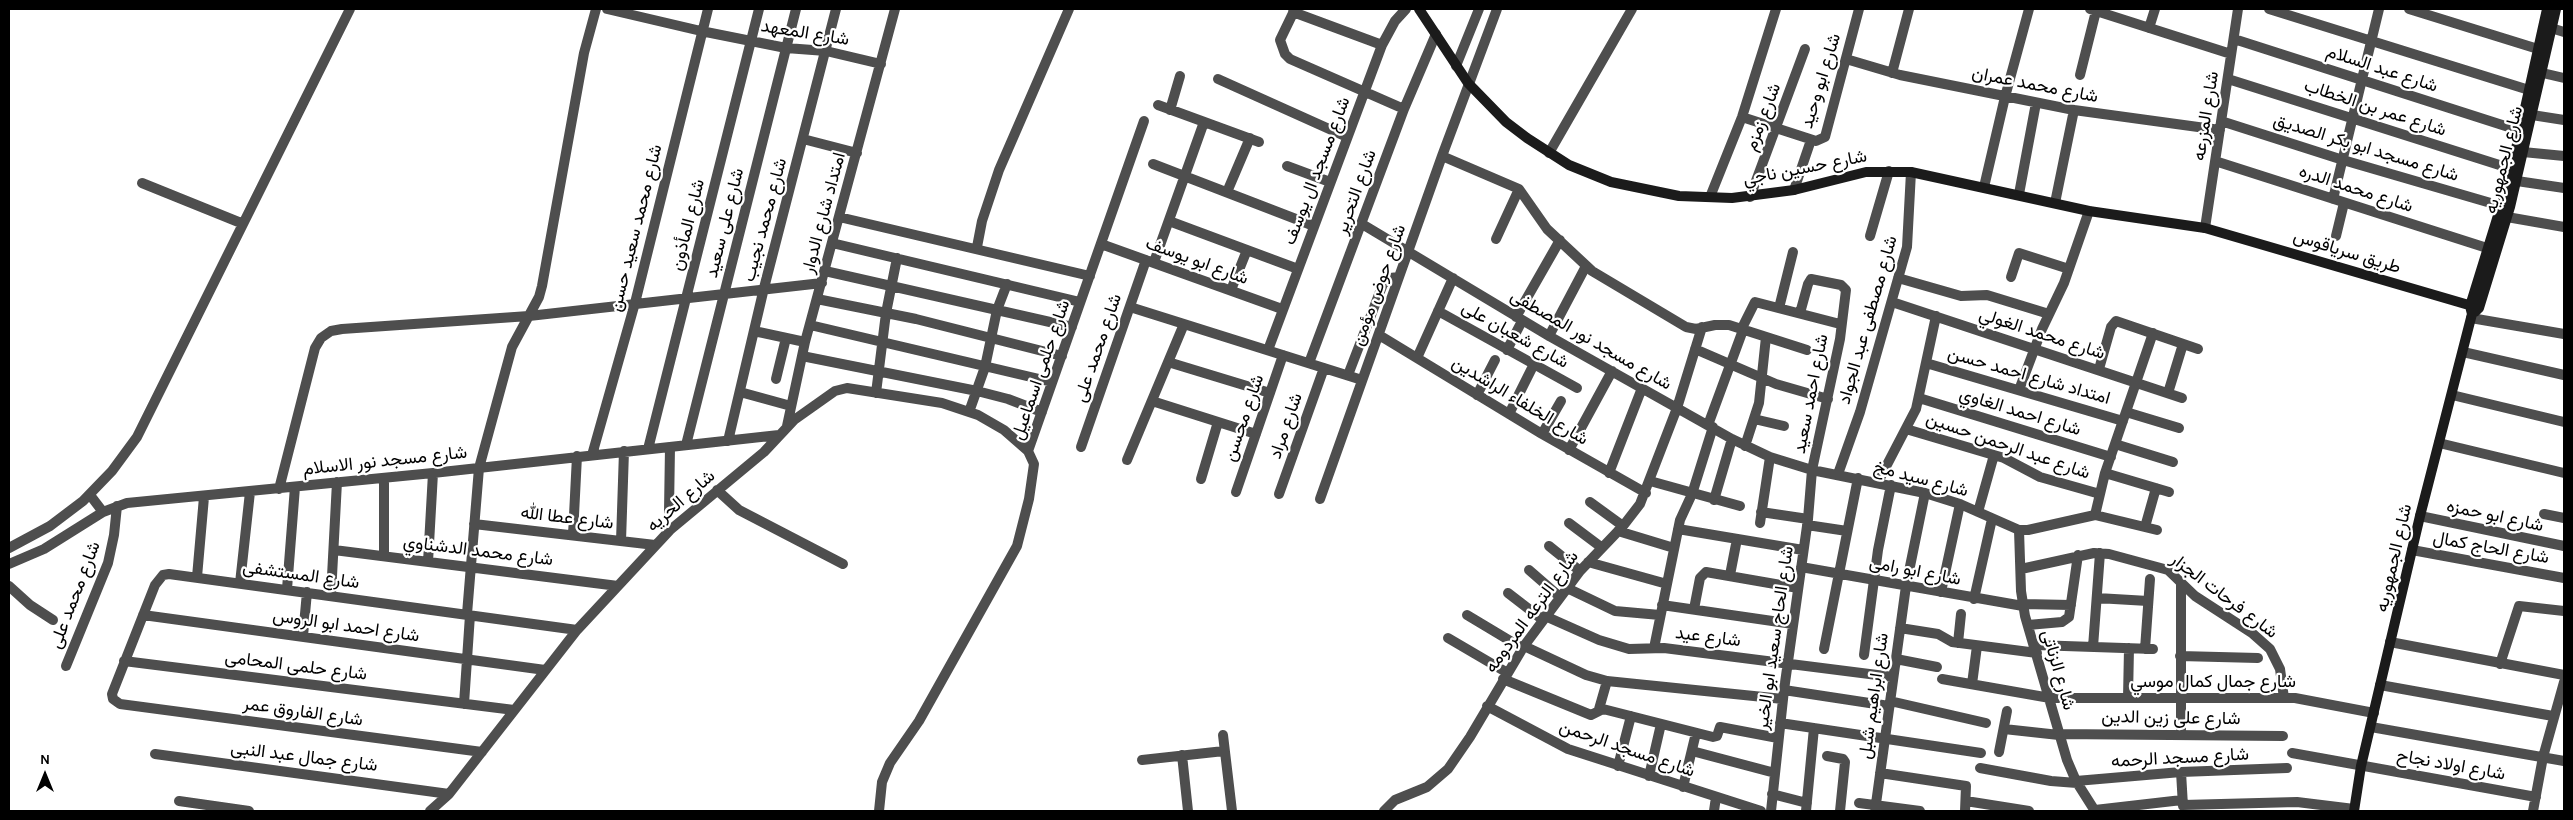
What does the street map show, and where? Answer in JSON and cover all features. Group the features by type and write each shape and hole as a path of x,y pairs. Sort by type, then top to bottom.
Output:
{"street":[{"path":"9,548 50,526 90,495 112,472 137,438 241,223 350,9"},
{"path":"464,704 471,566 479,468 512,347 530,316 542,286 584,53 596,9"},
{"name":"شارع المعهد","path":"607,9 701,31 786,48 826,51 881,64"},
{"name":"شارع محمد سعيد حسن","path":"592,455 635,303 708,9"},
{"name":"شارع المأذون","path":"648,449 759,9"},
{"name":"شارع على سعيد","path":"686,445 796,9"},
{"name":"شارع محمد نجيب","path":"728,441 764,288 836,9"},
{"name":"امتداد شارع الدوار","path":"787,427 805,342 895,9"},
{"path":"977,247 982,221 999,170 1069,9"},
{"name":"شارع مسجد ال يوسف","path":"1268,350 1382,45 1395,21 1406,9"},
{"name":"شارع حسين ناجي","path":"1419,9 1468,83 1506,122 1549,153 1590,174 1628,187 1679,196 1750,197 1794,190 1844,176 1889,171 1911,172 2019,194 2089,211 2205,228"},
{"path":"1456,66 1479,9"},
{"name":"شارع حوض مؤمن","path":"1320,499 1468,83 1497,9"},
{"path":"1549,153 1632,9"},
{"path":"1710,197 1742,117 1776,9"},
{"name":"شارع ابو وحيد","path":"1742,117 1811,140 1821,140 1824,137 1859,9"},
{"path":"1892,73 1909,9"},
{"path":"1984,187 2005,97 2030,9"},
{"path":"2080,75 2092,9 2231,54"},
{"path":"2148,28 2155,9"},
{"name":"شارع المزرعه","path":"2205,228 2238,9"},
{"path":"2269,9 2529,90"},
{"path":"2333,199 2379,9"},
{"path":"2409,9 2538,49"},
{"name":"شارع الجمهوريه","path":"2473,312 2507,217 2524,152 2532,115 2538,49 2547,9"},
{"name":"شارع الجمهوريه","path":"2354,810 2370,726 2420,516 2473,312 2487,248 2512,169 2529,90 2537,71 2556,9"},
{"path":"1382,45 1294,10 1280,40 1285,54 1290,59 1404,109"},
{"path":"2551,28 2564,32"},
{"name":"شارع التحرير","path":"1309,363 1404,109 1436,34"},
{"name":"شارع عبد السلام","path":"2234,39 2521,131"},
{"name":"شارع زمزم","path":"1750,197 1805,49"},
{"name":"شارع محمد عمران","path":"1846,59 1892,73 2074,110 2221,125"},
{"path":"2537,71 2564,78"},
{"path":"1170,110 1180,76"},
{"name":"شارع عمر بن الخطاب","path":"2228,78 2512,169"},
{"path":"1218,79 1347,137"},
{"path":"2019,194 2036,103"},
{"path":"1158,105 1254,140 1227,192"},
{"path":"2055,203 2074,110"},
{"path":"2532,115 2564,120"},
{"name":"شارع حلمى اسماعيل","path":"879,811 882,782 890,763 919,721 1017,546 1034,473 1032,456 1028,450 1144,121"},
{"name":"شارع محمد على","path":"1081,447 1130,307 1169,221 1204,122"},
{"name":"شارع مسجد ابو بكر الصديق","path":"2221,125 2501,206"},
{"path":"803,139 857,153"},
{"path":"1794,190 1811,140"},
{"path":"2524,152 2564,156"},
{"path":"1442,156 1519,189 1542,223 1586,266 1621,290 1686,327 1722,324 1807,350"},
{"name":"شارع محمد الدره","path":"2215,161 2487,248"},
{"path":"1153,164 1314,226"},
{"path":"1287,166 1330,182"},
{"path":"1870,236 1889,171"},
{"name":"شارع مصطفى عبد الجواد","path":"1838,474 1860,412 1909,238 1911,172"},
{"path":"2517,180 2564,188"},
{"path":"142,184 241,223"},
{"path":"1496,238 1519,189"},
{"path":"2336,236 2344,203"},
{"path":"2019,390 2034,348 2069,269 2089,211"},
{"path":"839,217 977,247 1090,276"},
{"path":"2507,217 2564,227"},
{"path":"1169,221 1298,270"},
{"name":"شارع مسجد نور المصطفى","path":"1362,224 1519,319 1744,446 1770,458 1812,470"},
{"name":"طريق سرياقوس","path":"2205,228 2473,312"},
{"path":"1507,350 1519,319 1560,240"},
{"path":"832,243 1080,302"},
{"name":"شارع ابو يوسف","path":"1101,244 1282,309"},
{"path":"1231,290 1247,250"},
{"path":"1779,308 1793,252"},
{"path":"2010,277 2019,253 2069,269"},
{"path":"876,392 890,286 897,258"},
{"path":"1549,336 1586,266"},
{"path":"825,271 1072,328"},
{"path":"1348,375 1383,284 1390,278 1399,277"},
{"path":"1417,358 1453,278"},
{"path":"1898,278 1961,296 1987,295 2049,314"},
{"name":"شارع احمد سعيد","path":"1800,313 1811,279 1841,285 1847,294 1840,324 1840,339 1812,470"},
{"path":"279,489 315,348 321,338 331,331 530,316 764,288 822,283"},
{"path":"969,412 985,367 997,310 1007,284"},
{"path":"817,299 886,313 1062,356"},
{"name":"شارع محمد الغولي","path":"1892,302 2182,398"},
{"path":"1654,648 1678,528 1692,494 1710,426 1730,364 1753,303 1840,324"},
{"path":"1130,307 1362,380"},
{"name":"شارع شعبان على","path":"1438,311 1577,388"},
{"path":"2473,312 2564,334"},
{"path":"1878,482 1906,430 1919,398 1936,316"},
{"path":"2099,369 2113,323 2120,321 2198,349"},
{"path":"1127,460 1184,324"},
{"path":"810,325 1052,382"},
{"name":"شارع الترعه المردومه","path":"1384,811 1395,800 1427,787 1448,769 1470,737 1504,676 1523,647 1560,596 1601,547 1620,528 1646,493 1677,408 1702,327"},
{"path":"754,331 805,342"},
{"path":"2095,515 2105,473 2153,333"},
{"name":"شارع الخلفاء الراشدين","path":"1379,335 1569,450 1646,493"},
{"path":"1744,446 1759,403 1766,337"},
{"path":"776,379 786,338"},
{"path":"2168,393 2183,344"},
{"path":"1695,349 1762,378 1828,398"},
{"path":"2463,352 2564,375"},
{"name":"شارع محسن","path":"1236,492 1283,355"},
{"path":"802,356 977,391 1008,399 1042,412"},
{"path":"1477,395 1495,360"},
{"path":"1168,362 1270,393"},
{"name":"امتداد شارع احمد حسن","path":"1926,363 2019,390 2179,428"},
{"path":"1509,414 1534,364"},
{"name":"شارع مراد","path":"1280,494 1324,368"},
{"path":"1569,450 1612,372"},
{"name":"شارع الحريه","path":"430,811 450,794 577,630 655,545 686,515 764,452 787,427 835,391 847,388 942,403 969,412 995,424 1028,450"},
{"path":"1610,473 1642,388"},
{"path":"740,392 791,406"},
{"path":"2452,395 2564,422"},
{"name":"شارع احمد الغاوي","path":"1919,398 2111,457"},
{"path":"1152,401 1256,434"},
{"path":"1542,434 1561,401"},
{"path":"1754,419 1784,426"},
{"path":"1201,479 1218,422"},
{"name":"شارع عبد الرحمن حسين","path":"1906,430 1994,455 2012,461 2040,477 2100,494"},
{"name":"شارع مسجد نور الاسلام","path":"9,564 44,549 103,512 117,506 779,435"},
{"path":"1714,500 1732,439"},
{"path":"2439,443 2564,473"},
{"path":"2115,444 2173,462"},
{"path":"669,511 670,447"},
{"path":"621,541 624,451"},
{"path":"1978,512 1994,455"},
{"path":"573,535 577,456"},
{"path":"1770,458 1761,517 1808,522 1848,531"},
{"name":"شارع سيد مخ","path":"1812,470 1925,492 1960,504 2019,530"},
{"name":"شارع الحاج سعيد ابو الخير","path":"1771,811 1787,662 1808,522 1812,470"},
{"path":"428,562 433,473"},
{"path":"2105,473 2169,492"},
{"path":"384,478 384,556"},
{"path":"1824,649 1858,478"},
{"path":"1650,480 1692,494 1740,506"},
{"path":"331,595 338,482"},
{"path":"1864,654 1874,580 1891,485"},
{"path":"286,589 295,487"},
{"path":"2145,527 2156,488"},
{"path":"716,490 740,510 843,564"},
{"path":"240,583 250,492"},
{"name":"شارع ابراهيم شبل","path":"1875,808 1906,586 1925,492"},
{"path":"90,495 103,512"},
{"path":"197,577 204,497"},
{"path":"1590,502 1620,528 1674,548"},
{"path":"1941,592 1960,504"},
{"name":"شارع محمد على","path":"66,666 108,563 114,535 117,506"},
{"path":"2544,514 2564,518"},
{"path":"2019,530 2028,530 2095,515 2157,530"},
{"name":"شارع ابو حمزه","path":"2420,516 2564,546"},
{"path":"1974,599 1992,519"},
{"path":"1569,523 1601,547"},
{"name":"شارع عطا الله","path":"474,524 655,545"},
{"path":"1678,528 1803,550"},
{"name":"شارع الزناتى","path":"2019,530 2023,605 2050,698 2058,735 2076,782 2095,811"},
{"path":"1730,576 1737,539"},
{"path":"1549,546 1580,571"},
{"name":"شارع محمد الدشناوي","path":"334,550 618,586"},
{"name":"شارع الحاج كمال","path":"2412,550 2564,578"},
{"path":"2093,647 2100,553"},
{"name":"شارع فرحات الجزار","path":"2021,569 2078,555 2100,553 2162,566 2195,596 2252,633 2270,649 2280,670 2284,698"},
{"path":"2028,624 2066,620 2069,617 2078,555"},
{"path":"1588,562 1667,584"},
{"name":"شارع ابو رامى","path":"1801,567 1974,599 2023,605 2071,605"},
{"path":"1529,570 1560,596"},
{"path":"1694,609 1702,574 1706,572 1798,588"},
{"name":"شارع المستشفى","path":"120,704 113,699 112,694 124,661 155,585 163,576 169,574 577,630"},
{"path":"1900,628 1938,634 1948,641 1976,646 2036,649 2093,647 2149,649 2148,601 2150,579"},
{"path":"2181,582 2180,698 2182,735"},
{"path":"9,586 30,605 54,620"},
{"path":"1567,588 1614,611 1694,609 1793,624"},
{"path":"303,636 307,592"},
{"name":"شارع عيد","path":"1508,593 1544,618 1616,646 1629,649 1654,648 1787,662 1893,677"},
{"path":"2097,598 2148,601"},
{"path":"2500,664 2519,606 2564,611"},
{"path":"1958,643 1961,614"},
{"name":"شارع احمد ابو الروس","path":"143,615 545,670"},
{"path":"1467,615 1523,647 1586,676 1607,681 1890,704 1986,723"},
{"path":"1448,638 1504,676 1592,715 1595,715 1599,709 1607,681"},
{"path":"2390,642 2564,675"},
{"path":"1972,684 1976,646"},
{"path":"2128,698 2129,648"},
{"path":"2180,656 2258,658"},
{"path":"1896,659 1936,668"},
{"name":"شارع حلمى المحامى","path":"124,661 514,710"},
{"name":"شارع جمال كمال موسي","path":"1942,679 2050,698 2284,698 2311,700 2374,712"},
{"path":"2533,811 2543,757 2564,682"},
{"path":"2380,685 2553,716"},
{"name":"شارع الفاروق عمر","path":"120,704 482,752"},
{"name":"شارع مسجد الرحمن","path":"1487,706 1568,749 1756,811"},
{"path":"1599,709 1715,738 1720,728 1778,738"},
{"path":"1999,752 2007,711"},
{"path":"1618,766 1631,716"},
{"path":"1780,723 1981,753"},
{"path":"1650,776 1661,724"},
{"path":"2370,726 2564,761"},
{"path":"1772,794 1806,807 1814,728"},
{"name":"شارع على زين الدين","path":"2004,729 2058,735 2283,736"},
{"path":"1683,787 1696,733"},
{"path":"1222,735 1232,811"},
{"path":"1142,760 1224,751"},
{"path":"1692,751 1775,773"},
{"name":"شارع اولاد نجاح","path":"2292,753 2536,797"},
{"name":"شارع جمال عبد النبى","path":"155,754 450,794"},
{"path":"1182,756 1188,811"},
{"path":"1827,756 1843,759 1845,762 1840,811"},
{"name":"شارع مسجد الرحمه","path":"1980,768 2051,781 2076,782 2181,772 2287,768"},
{"path":"2181,772 2183,805"},
{"path":"1880,773 1966,786 1965,806 2029,811"},
{"path":"1714,811 1716,797"},
{"path":"179,801 249,811"},
{"path":"1859,803 1875,808 1920,811"},
{"path":"2095,811 2183,805 2298,806 2354,810"}]}
